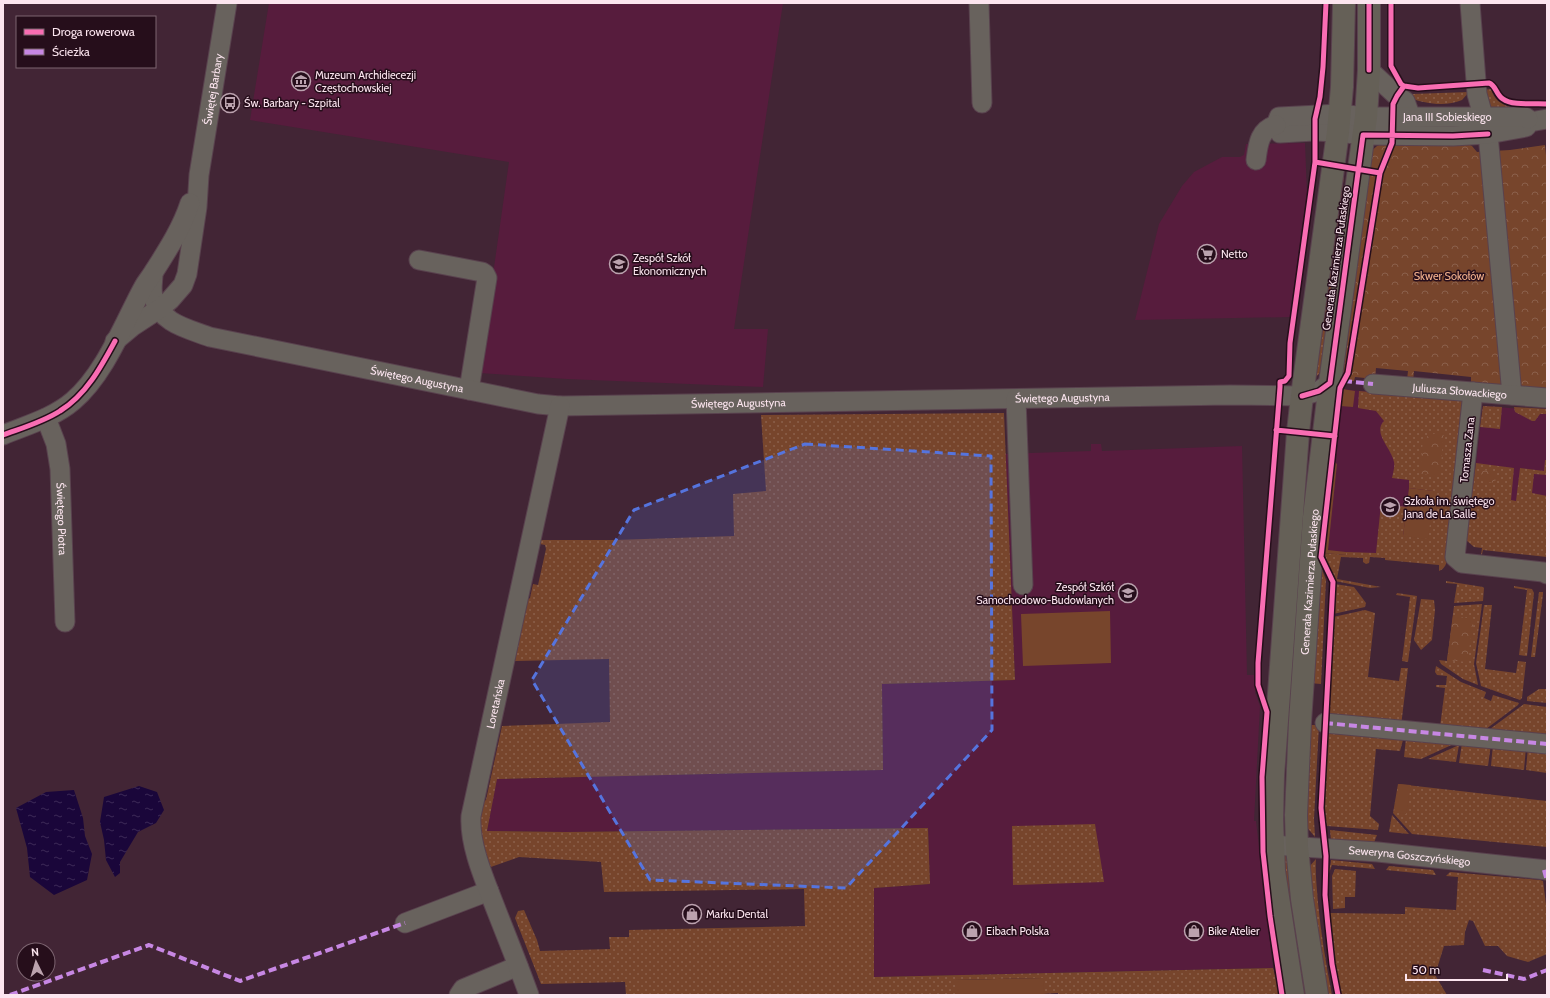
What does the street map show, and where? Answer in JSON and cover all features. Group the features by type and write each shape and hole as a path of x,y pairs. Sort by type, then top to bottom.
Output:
{"main road":[{"name":"Generała Kazimierza Pułaskiego","path":"1293,995 1277,898 1272,845 1272,799 1302,396 1339,123 1342,87 1344,3"},
{"name":"Generała Kazimierza Pułaskiego","path":"1318,995 1302,899 1297,847 1296,815 1300,722 1309,574 1330,383 1364,126 1369,70 1369,3"}],"street":[{"name":"Świętej Barbary","path":"115,341 133,326 159,309 178,292 183,285 187,274 197,207 199,175 227,3"},
{"path":"979,3 982,103"},
{"path":"1470,3 1477,94 1485,126 1512,395"},
{"path":"1369,70 1397,96 1405,101 1411,118"},
{"name":"Jana III Sobieskiego","path":"1256,160 1259,140 1263,133 1270,127 1276,125 1279,117 1453,136 1485,126 1526,117 1538,120"},
{"name":"Jana III Sobieskiego","path":"1364,126 1411,118 1485,126"},
{"name":"Świętej Barbary","path":"3,435 60,411 74,400 93,379 144,286 153,274 179,230 190,205 199,175"},
{"path":"420,260 482,272 487,278 469,390"},
{"path":"153,274 153,296 159,309"},
{"name":"Świętego Augustyna","path":"159,309 164,317 174,323 210,336 538,404 560,406 1230,395 1302,396 1319,391 1330,383"},
{"name":"Juliusza Słowackiego","path":"1373,384 1547,398"},
{"name":"Tomasza Zana","path":"1473,392 1455,557 1462,563 1543,572 1547,574"},
{"path":"1016,399 1023,585"},
{"name":"Loretańska","path":"529,995 489,891 471,838 471,816 560,406"},
{"name":"Świętego Piotra","path":"46,418 56,444 60,469 65,622"},
{"path":"1325,723 1547,744"},
{"name":"Seweryna Goszczyńskiego","path":"1272,845 1378,852 1547,870"},
{"path":"405,923 489,891"},
{"path":"459,995 463,989 518,966"}],"highlighted area":[{"path":"805,444 991,456 992,730 846,888 650,880 532,680 634,510"}],"shaded area":[{"path":"269,3 783,3 734,329 768,329 763,387 567,379 479,373 509,162 250,120"},
{"path":"1305,143 1307,194 1290,317 1135,320 1159,224 1182,186 1194,172 1222,157 1240,157 1244,155 1246,144"},
{"name":"Szkoła im. świętego Jana de La Salle","path":"1342,389 1462,401 1445,562 1324,553"},
{"path":"1483,406 1547,411 1547,548 1467,537"},
{"path":"1091,444 1101,444 1102,451 1242,446 1247,675 1257,675 1255,693 1260,706 1254,821 1256,821 1273,968 874,977 873,888 930,884 928,828 566,832 487,831 496,779 883,770 882,684 1015,680 1005,454 1091,451"}],"green space":[{"path":"1491,89 1498,101 1510,107 1510,113 1489,109 1483,90"},
{"path":"1469,92 1462,100 1443,104 1416,100 1410,98 1409,93 1412,94"},
{"name":"Skwer Sokołów","path":"1466,143 1472,146 1477,152 1510,150 1545,145 1547,166 1547,393 1471,386 1471,377 1414,371 1413,381 1407,380 1408,371 1376,368 1375,379 1355,377 1354,381 1337,382 1370,152 1382,144"},
{"path":"1340,175 1344,176 1331,274 1331,304 1323,367 1314,378"},
{"path":"1342,389 1355,391 1353,407 1340,406"},
{"path":"1359,391 1466,401 1448,558 1445,566 1439,571 1439,565 1385,560 1385,558 1370,557 1369,563 1366,564 1363,562 1363,558 1341,557 1337,579 1381,587 1370,588 1335,581 1324,553 1346,555 1346,552 1376,553 1381,504 1407,507 1403,536 1433,491 1409,488 1409,480 1392,478 1394,468 1393,457 1381,436 1380,431 1384,421 1376,411 1358,408"},
{"path":"1483,406 1502,407 1500,429 1480,427"},
{"path":"1514,407 1547,409 1547,414 1540,414 1535,421 1532,421 1515,412"},
{"path":"1004,413 1015,680 882,684 883,770 497,779 487,831 566,832 928,828 930,884 874,888 874,977 1273,968 1280,995 1043,994 1043,978 955,980 955,995 626,995 625,982 541,984 515,918 518,911 524,910 537,940 540,951 610,949 609,937 629,937 629,930 805,926 804,889 604,892 601,862 519,857 488,868 477,838 481,803 486,800 502,726 610,722 609,659 515,661 527,600 530,598 533,584 538,585 546,549 545,545 540,544 541,540 615,540 734,536 733,494 766,491 761,415"},
{"path":"1444,430 1440,476 1420,474 1423,438"},
{"path":"1545,460 1547,460 1547,475 1534,474 1532,493 1547,496 1547,557 1483,550 1481,555 1482,548 1474,547 1466,540 1476,463 1514,468 1511,500 1516,501 1520,468 1544,471"},
{"path":"1334,461 1337,464 1328,550 1346,552 1346,555 1324,553"},
{"path":"1482,470 1497,472 1495,483 1481,481"},
{"path":"1409,488 1434,491 1428,539 1403,536"},
{"path":"1317,557 1326,580 1321,684 1309,683"},
{"path":"1446,581 1483,587 1483,601 1454,603 1457,584 1446,583"},
{"path":"1335,584 1354,587 1366,603 1365,607 1333,614"},
{"path":"1514,586 1532,589 1534,593 1527,656 1519,655 1527,590 1514,588"},
{"path":"1539,592 1543,592 1543,594 1535,657 1531,657"},
{"path":"1397,593 1417,596 1408,662 1402,661 1410,597 1396,595"},
{"path":"1421,599 1434,600 1435,610 1432,640 1421,650 1414,640"},
{"path":"1482,604 1474,664 1478,685 1463,679 1441,664 1439,660 1447,661 1454,606"},
{"path":"1484,605 1492,605 1485,669 1516,673 1518,661 1526,662 1522,698 1520,700 1481,686 1476,663"},
{"path":"1365,610 1375,613 1368,677 1399,681 1401,668 1408,668 1401,726 1328,720 1333,617"},
{"path":"1110,611 1111,663 1023,666 1021,614"},
{"path":"1453,616 1474,619 1467,662 1447,660"},
{"path":"1436,666 1461,682 1486,692 1484,698 1491,701 1493,695 1519,703 1482,732 1440,727 1445,688 1436,687 1436,685 1446,685 1447,676 1437,675 1435,672"},
{"path":"1539,689 1547,689 1547,703 1527,701 1527,697"},
{"path":"1524,704 1547,707 1547,738 1486,732"},
{"path":"1307,725 1319,725 1314,819 1315,837 1305,825"},
{"path":"1327,727 1403,740 1400,751 1376,749 1370,816 1379,824 1378,830 1327,826 1323,806 1323,793"},
{"path":"1406,738 1458,742 1421,759 1404,757"},
{"path":"1462,743 1491,744 1488,766 1459,763"},
{"path":"1493,744 1526,747 1524,770 1491,766"},
{"path":"1459,745 1456,762 1428,759"},
{"path":"1528,747 1547,749 1547,773 1526,770"},
{"path":"1398,784 1547,801 1547,847 1412,834 1393,813"},
{"path":"1399,784 1411,785 1406,814 1394,812"},
{"path":"1392,815 1409,834 1389,832"},
{"path":"1095,824 1104,882 1013,885 1012,826"},
{"path":"1330,830 1377,835 1373,845 1331,841"},
{"path":"1288,854 1310,995 1300,995 1283,858"},
{"path":"1316,859 1319,915 1332,995 1325,995 1313,927 1309,867"},
{"path":"1331,860 1372,864 1375,869 1332,865 1328,876 1330,913 1405,914 1405,907 1456,910 1458,877 1446,876 1450,872 1543,881 1547,912 1547,954 1528,962 1507,956 1498,946 1485,946 1473,921 1469,920 1465,932 1464,945 1444,946 1435,975 1447,995 1341,995 1332,952 1328,922 1326,878"},
{"path":"1389,866 1433,870 1436,875 1386,870"},
{"path":"1335,869 1356,871 1355,897 1345,897 1345,908 1333,909 1332,876"},
{"path":"1043,978 1044,995 955,995 955,980"}],"water":[{"path":"139,786 157,792 164,810 156,823 138,832 120,862 120,873 115,877 106,860 100,822 104,797"},
{"path":"74,790 83,818 85,836 92,854 87,880 54,895 30,877 27,848 16,808 46,792"}],"marked path":[{"path":"1344,381 1373,384"},
{"path":"1325,723 1547,744"},
{"path":"1544,870 1547,881"},
{"path":"10,995 149,945 240,981 405,923"},
{"path":"1483,970 1524,979 1547,970"}],"cycle path":[{"path":"1282,995 1270,916 1263,852 1262,777 1267,712 1258,685 1258,663 1280,382 1285,381 1289,376 1290,343 1315,162 1315,119 1320,97 1323,67 1326,3"},
{"path":"1369,3 1369,70"},
{"path":"1391,3 1391,66 1401,84 1404,86 1418,88 1489,83 1501,97 1512,103 1547,104"},
{"path":"1338,995 1332,964 1325,895 1326,856 1321,808 1333,582 1321,557 1340,388 1348,373 1380,173 1392,143 1393,104 1404,86"},
{"path":"1302,396 1319,391 1330,383 1363,135 1453,136 1488,134"},
{"path":"1315,162 1380,173"},
{"path":"3,435 47,418 60,411 78,397 92,380 115,341"},
{"path":"1276,430 1335,436"}],"place":[{"name":"Muzeum Archidiecezji Częstochowskiej","path":"301,81"},
{"name":"Św. Barbary - Szpital","path":"230,103"},
{"name":"Netto","path":"1207,254"},
{"name":"Zespół Szkół Ekonomicznych","path":"619,264"},
{"name":"Szkoła im. świętego Jana de La Salle","path":"1390,507"},
{"name":"Zespół Szkół Samochodowo-Budowlanych","path":"1128,593"},
{"name":"Marku Dental","path":"692,914"},
{"name":"Eibach Polska","path":"972,931"},
{"name":"Bike Atelier","path":"1194,931"}]}
